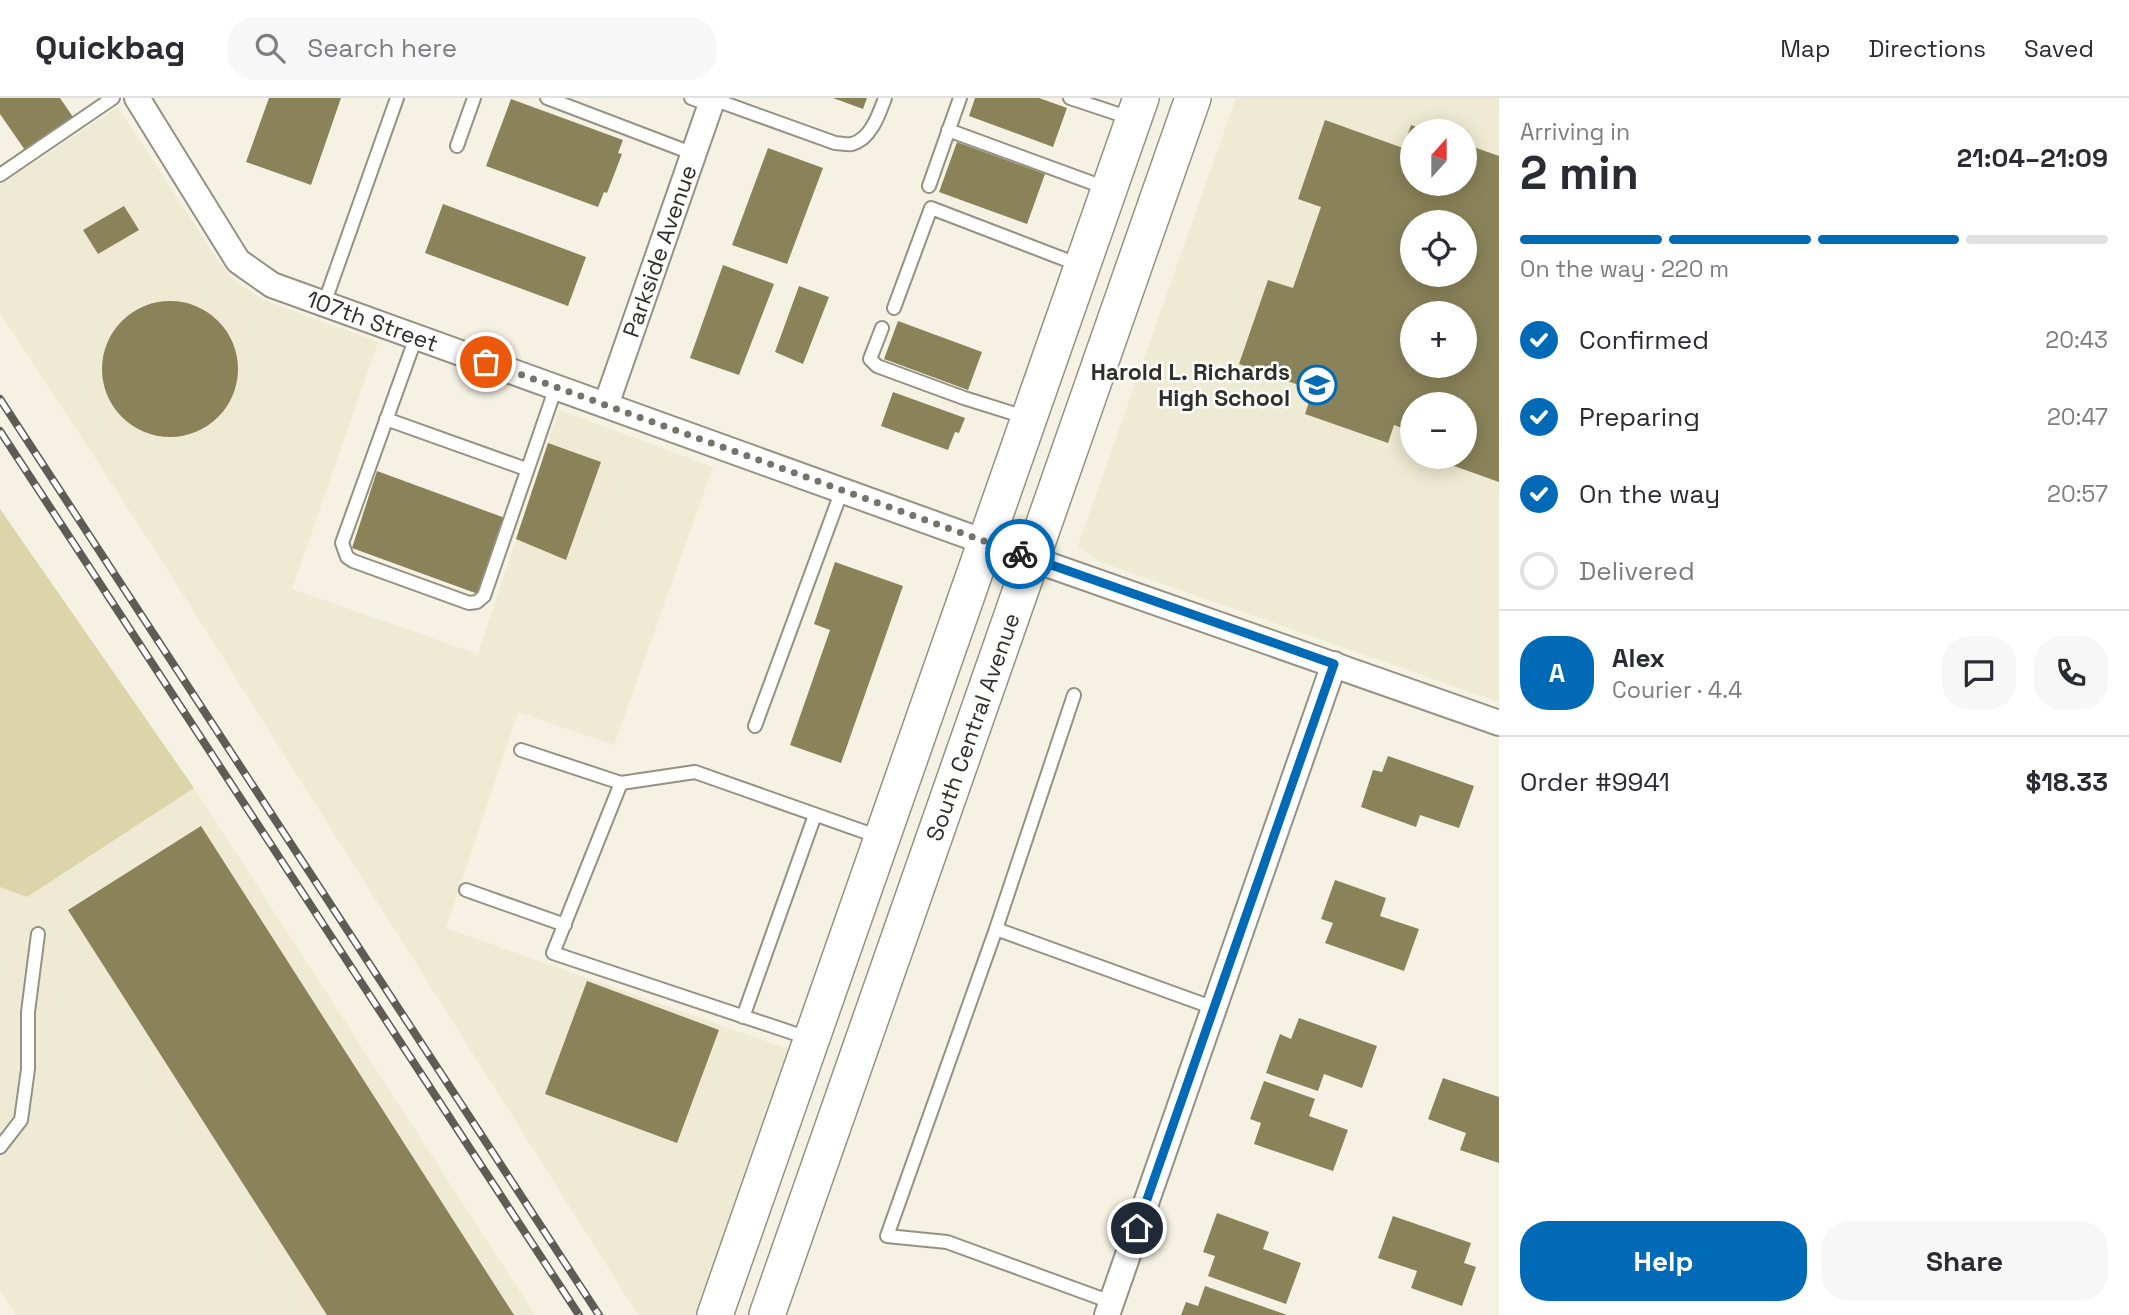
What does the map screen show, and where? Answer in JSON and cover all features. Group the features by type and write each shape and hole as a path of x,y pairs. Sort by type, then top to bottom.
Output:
{"street":[{"name":"107th Street","path":"137,98 238,261 272,285 1032,559 1499,723"},
{"name":"South Central Avenue","path":"767,1315 1193,98"},
{"name":"Parkside Avenue","path":"606,405 694,155 707,100"},
{"path":"715,1315 1137,108"},
{"path":"1109,1308 1334,664"}],"lane":[{"path":"0,175 113,98"},
{"path":"324,304 397,98"},
{"path":"457,146 474,98"},
{"path":"547,98 694,155"},
{"path":"707,100 835,143 853,144 867,135 885,98"},
{"path":"929,186 960,98"},
{"path":"1070,98 1137,108"},
{"path":"948,130 1109,189"},
{"path":"894,308 931,208 1082,266"},
{"path":"882,328 870,359 877,366 1028,418"},
{"path":"415,337 342,543 347,557 353,561 469,603 477,602 487,589 556,387"},
{"path":"386,419 526,470"},
{"path":"755,726 842,490"},
{"path":"1074,695 996,929 887,1236 947,1242 1109,1308"},
{"path":"521,750 621,783 695,772 882,838"},
{"path":"621,783 553,953 811,1040"},
{"path":"743,1017 815,814"},
{"path":"466,890 565,925"},
{"path":"996,929 1214,1007"},
{"path":"0,1147 21,1120 28,1069 28,1012 38,934"}],"shaded area":[{"name":"Harold L. Richards High School","path":"1236,98 1499,98 1499,702 1098,561 1078,546"},
{"path":"118,107 217,259 236,282 263,300 378,342 292,589 478,654 559,410 713,467 614,745 518,712 446,928 788,1049 696,1315 638,1315 148,539 0,313 0,185"},
{"path":"0,509 194,788 27,897 0,887"},
{"path":"194,788 535,1315 16,1315 0,1290 0,887 27,897"}],"building":[{"path":"0,98 60,98 75,120 27,153 0,114"},
{"path":"269,98 341,98 311,185 246,162"},
{"path":"833,98 867,98 863,109"},
{"path":"975,98 1039,98 1067,108 1053,147 969,116"},
{"path":"511,99 623,140 618,153 622,154 607,193 604,192 598,207 486,166"},
{"path":"1325,120 1400,147 1400,196 1477,196 1477,148 1499,156 1499,482 1463,469 1477,469 1477,392 1400,392 1400,427 1394,425 1388,443 1305,414 1313,390 1239,364 1268,280 1293,288 1321,207 1298,199"},
{"path":"957,142 1045,174 1027,224 939,192"},
{"path":"768,148 823,168 787,264 732,245"},
{"path":"443,204 586,257 568,306 425,253"},
{"path":"124,206 139,230 98,254 83,230"},
{"path":"723,265 774,284 739,375 690,358"},
{"path":"799,286 829,297 803,364 775,352"},
{"path":"170,301 196,306 218,321 233,343 238,369 233,395 218,417 196,432 170,437 144,432 122,417 107,395 102,369 107,343 122,321 144,306"},
{"path":"898,321 982,352 968,390 884,359"},
{"path":"893,392 965,418 959,433 955,432 948,450 881,426"},
{"path":"548,443 601,462 566,560 516,539"},
{"path":"377,471 505,518 478,594 352,548"},
{"path":"835,562 903,586 841,763 790,745 830,630 814,624"},
{"path":"1388,756 1474,786 1459,828 1420,815 1416,827 1361,807 1373,770 1382,772"},
{"path":"201,826 514,1315 327,1315 68,910"},
{"path":"1335,880 1386,898 1380,916 1419,929 1404,971 1325,943 1333,923 1321,919"},
{"path":"587,981 719,1030 677,1143 545,1094"},
{"path":"1299,1018 1377,1046 1362,1088 1324,1074 1318,1091 1266,1073 1280,1034 1291,1039"},
{"path":"1443,1078 1499,1097 1499,1163 1460,1150 1466,1133 1428,1119"},
{"path":"1264,1081 1315,1099 1309,1116 1348,1130 1333,1171 1254,1144 1261,1123 1250,1119"},
{"path":"1217,1213 1269,1232 1263,1249 1301,1263 1286,1304 1208,1276 1215,1256 1203,1252"},
{"path":"1393,1216 1471,1243 1464,1263 1476,1267 1462,1306 1411,1288 1417,1271 1378,1258"},
{"path":"1205,1286 1287,1315 1181,1315 1186,1302 1198,1306"}],"railway":[{"path":"0,399 599,1315"},
{"path":"0,431 579,1315"}],"way so far":[{"path":"486,362 1020,554"}],"place":[{"name":"Harold L. Richards High School","path":"1317,385"}],"route":[{"path":"1020,554 1334,664 1137,1228"}]}
